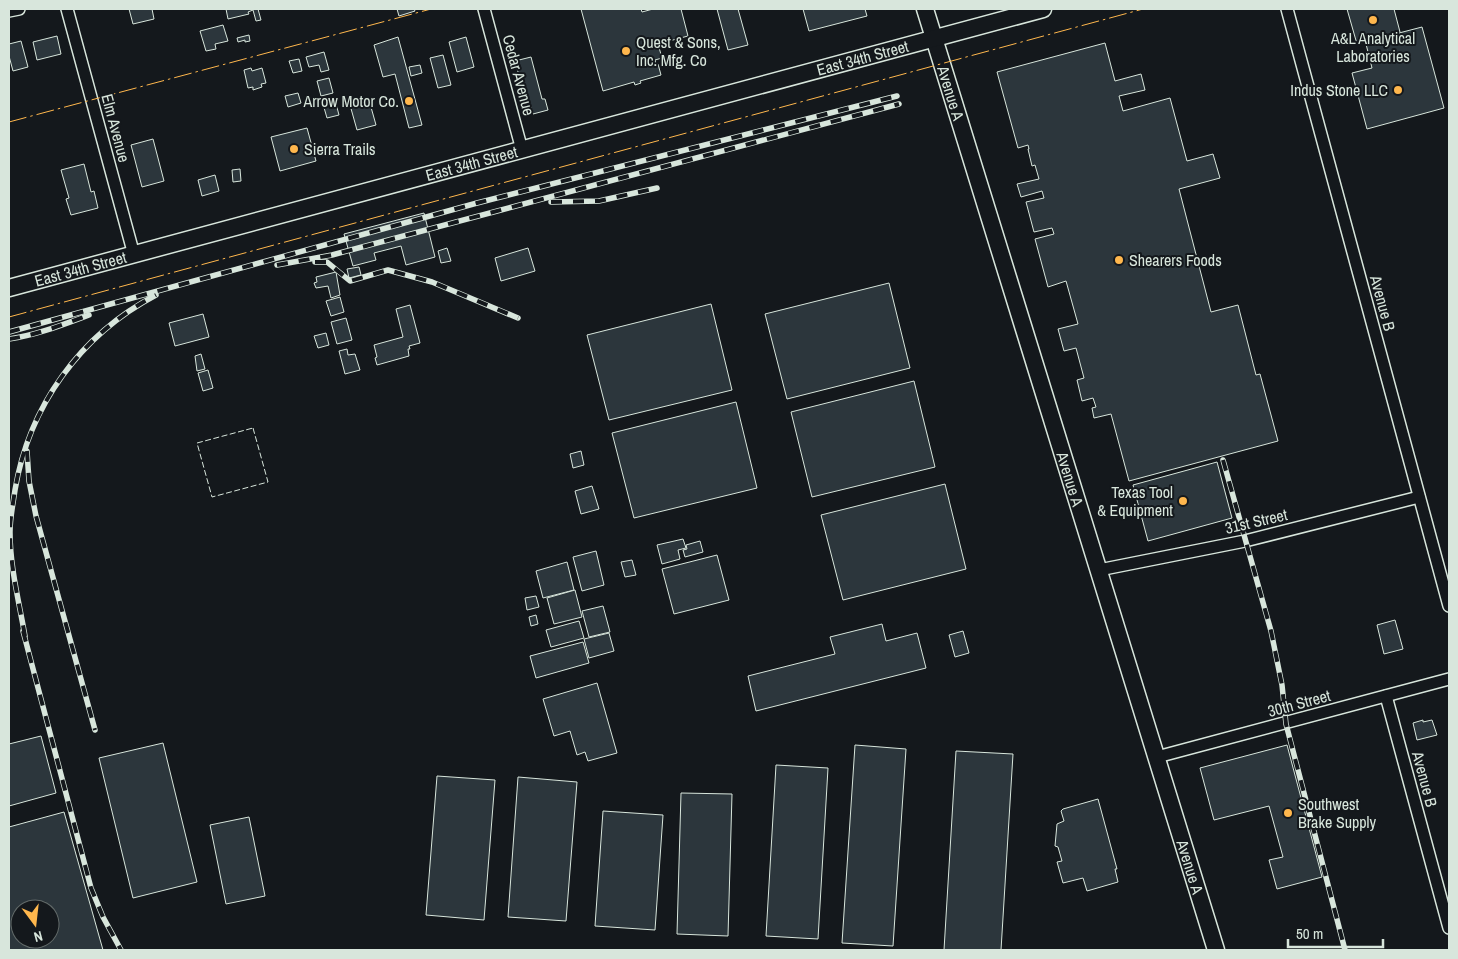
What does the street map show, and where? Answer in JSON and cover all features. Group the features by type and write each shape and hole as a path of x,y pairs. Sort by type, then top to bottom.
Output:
{"main road":[{"name":"Avenue A","path":"925,9 1216,950"},
{"name":"East 34th Street","path":"9,288 1043,9"}],"street":[{"path":"9,12 19,9"},
{"name":"Elm Avenue","path":"67,9 134,255"},
{"name":"Cedar Avenue","path":"484,9 522,150"},
{"name":"Avenue B","path":"1287,9 1449,606"},
{"name":"31st Street","path":"1099,570 1245,541 1419,497"},
{"name":"30th Street","path":"1157,757 1449,679"},
{"name":"Avenue B","path":"1386,696 1449,928"}],"building":[{"path":"129,9 152,9 154,19 133,24"},
{"path":"226,9 258,9 261,20 256,21 253,10 248,12 249,14 228,19"},
{"path":"397,9 414,9 415,11 399,16"},
{"name":"Quest & Sons, Inc. Mfg. Co","path":"581,9 641,9 642,12 653,9 681,9 688,36 658,44 662,58 655,60 661,75 640,81 641,83 635,85 634,82 603,91"},
{"path":"717,9 738,9 748,45 728,50"},
{"path":"803,9 865,9 867,16 809,31"},
{"name":"A&L Analytical Laboratories","path":"1347,9 1394,9 1400,32 1357,44"},
{"path":"223,25 228,41 215,44 216,49 206,51 200,31"},
{"name":"Indus Stone LLC","path":"1422,27 1444,108 1367,129 1352,73 1372,68 1366,44"},
{"path":"249,35 250,41 238,42 237,38"},
{"path":"57,36 61,54 37,60 33,42"},
{"name":"Arrow Motor Co.","path":"398,37 422,125 409,128 395,74 383,77 374,45"},
{"path":"466,37 474,67 457,72 449,42"},
{"path":"21,41 28,67 13,71 9,56 9,44"},
{"name":"Shearers Foods","path":"1105,43 1115,81 1141,74 1145,90 1119,96 1123,111 1170,98 1187,161 1213,154 1220,178 1179,189 1211,312 1238,305 1256,375 1260,374 1278,441 1129,481 1111,414 1094,418 1092,408 1096,407 1093,398 1082,401 1077,380 1084,378 1076,348 1064,351 1058,329 1078,324 1066,281 1048,287 1035,239 1054,234 1052,228 1034,232 1026,202 1044,198 1042,191 1021,197 1017,184 1039,179 1035,165 1032,166 1028,145 1018,148 997,72"},
{"path":"324,52 329,70 321,72 319,65 309,67 306,57"},
{"path":"443,55 451,85 438,88 430,58"},
{"path":"531,57 542,99 545,99 548,110 533,114 530,104 527,105 515,61"},
{"path":"299,59 302,71 293,73 289,61"},
{"path":"420,65 422,73 411,76 409,67"},
{"path":"251,68 252,71 262,68 266,83 261,84 262,87 253,90 253,87 248,88 244,70"},
{"path":"329,78 333,93 321,96 317,81"},
{"path":"298,93 301,103 288,107 285,96"},
{"path":"366,98 367,101 369,100 376,125 357,130 350,105"},
{"path":"335,100 339,115 327,118 323,104"},
{"name":"Sierra Trails","path":"307,128 316,161 280,171 271,137"},
{"path":"153,139 164,181 142,187 131,145"},
{"path":"84,164 91,192 94,191 98,208 71,215 66,199 69,198 61,170"},
{"path":"240,169 241,181 233,182 232,170"},
{"path":"215,175 219,191 202,196 198,180"},
{"path":"424,213 435,257 406,265 401,246 374,253 376,260 353,266 344,234"},
{"path":"447,248 451,261 441,263 438,251"},
{"path":"528,248 535,271 501,281 495,258"},
{"path":"359,267 361,275 349,278 347,269"},
{"path":"336,272 340,295 331,298 328,286 316,288 314,283 317,282 316,277"},
{"path":"889,283 910,368 787,399 765,314"},
{"path":"340,297 344,312 331,316 326,301"},
{"path":"711,304 732,390 609,420 587,335"},
{"path":"410,305 420,343 409,346 409,356 377,365 374,345 403,337 396,309"},
{"path":"203,314 209,337 175,346 169,323"},
{"path":"346,318 352,340 337,344 331,322"},
{"path":"326,333 329,345 318,348 314,336"},
{"path":"347,349 348,355 355,354 360,370 345,374 339,351"},
{"path":"201,354 205,369 197,371 195,356"},
{"path":"208,370 213,388 203,391 198,373"},
{"path":"914,381 935,467 812,497 791,412"},
{"path":"736,402 757,488 634,518 612,433"},
{"path":"581,451 584,465 573,468 570,454"},
{"name":"Texas Tool & Equipment","path":"1217,462 1232,518 1148,541 1133,485"},
{"path":"945,484 966,569 843,600 821,515"},
{"path":"592,486 599,509 581,514 575,491"},
{"path":"683,539 686,548 678,550 680,559 662,564 657,545"},
{"path":"700,541 703,552 685,557 683,550 687,549 686,545"},
{"path":"596,551 604,585 582,591 573,557"},
{"path":"717,555 729,600 674,614 662,569"},
{"path":"632,560 636,575 625,577 621,562"},
{"path":"567,562 574,590 543,598 536,571"},
{"path":"575,590 582,617 554,624 547,598"},
{"path":"536,596 539,607 527,610 525,598"},
{"path":"603,606 610,632 589,637 582,611"},
{"path":"536,615 538,624 531,626 529,617"},
{"path":"1395,620 1403,649 1384,654 1377,625"},
{"path":"579,621 584,638 551,647 546,630"},
{"path":"882,624 886,641 917,633 926,668 756,711 748,676 835,654 830,637"},
{"path":"963,631 969,653 955,657 949,635"},
{"path":"609,633 614,651 589,658 584,639"},
{"path":"583,642 589,663 536,678 530,656"},
{"path":"597,683 617,753 588,761 585,752 577,755 570,731 554,736 543,699"},
{"path":"1423,720 1423,722 1432,720 1437,735 1417,740 1413,723"},
{"path":"41,736 56,793 9,806 9,744"},
{"path":"163,743 197,882 133,898 99,758"},
{"path":"855,745 906,749 893,946 842,943"},
{"name":"Southwest Brake Supply","path":"1287,745 1322,877 1277,889 1269,860 1283,857 1269,806 1214,820 1200,768"},
{"path":"956,751 1013,754 1001,950 944,950"},
{"path":"776,765 828,768 818,939 766,936"},
{"path":"437,776 495,780 484,920 426,915"},
{"path":"518,777 577,782 566,921 508,917"},
{"path":"681,793 732,794 728,936 677,934"},
{"path":"1098,799 1117,869 1115,869 1118,882 1087,891 1083,878 1063,883 1057,862 1062,861 1058,847 1055,846 1057,824 1064,821 1061,811 1063,809"},
{"path":"603,811 663,815 655,930 595,926"},
{"path":"64,812 103,950 9,950 9,827"},
{"path":"249,817 265,896 226,904 210,825"}],"railway":[{"path":"9,332 477,203 897,96"},
{"path":"277,265 332,255 899,104"},
{"path":"551,202 599,201 657,188"},
{"path":"315,262 327,262 350,281 388,270 432,282 518,318"},
{"path":"25,636 13,571 10,527 15,490 22,459 32,430 62,376 82,352 129,311 156,295"},
{"path":"9,339 39,332 89,315"},
{"path":"27,451 29,481 36,516 95,730"},
{"path":"1223,460 1271,631 1282,685 1286,724 1345,950"},
{"path":"23,631 91,888 103,917 121,950"}],"fence":[{"path":"253,428 268,482 212,497 197,443 253,428"}],"power":[{"path":"9,122 431,9"},
{"path":"9,317 1143,9"}],"place":[{"name":"A&L Analytical Laboratories","path":"1373,20"},
{"name":"Quest & Sons, Inc. Mfg. Co","path":"626,51"},
{"name":"Indus Stone LLC","path":"1398,90"},
{"name":"Arrow Motor Co.","path":"409,101"},
{"name":"Sierra Trails","path":"294,149"},
{"name":"Shearers Foods","path":"1119,260"},
{"name":"Texas Tool & Equipment","path":"1183,501"},
{"name":"Southwest Brake Supply","path":"1288,813"}]}
